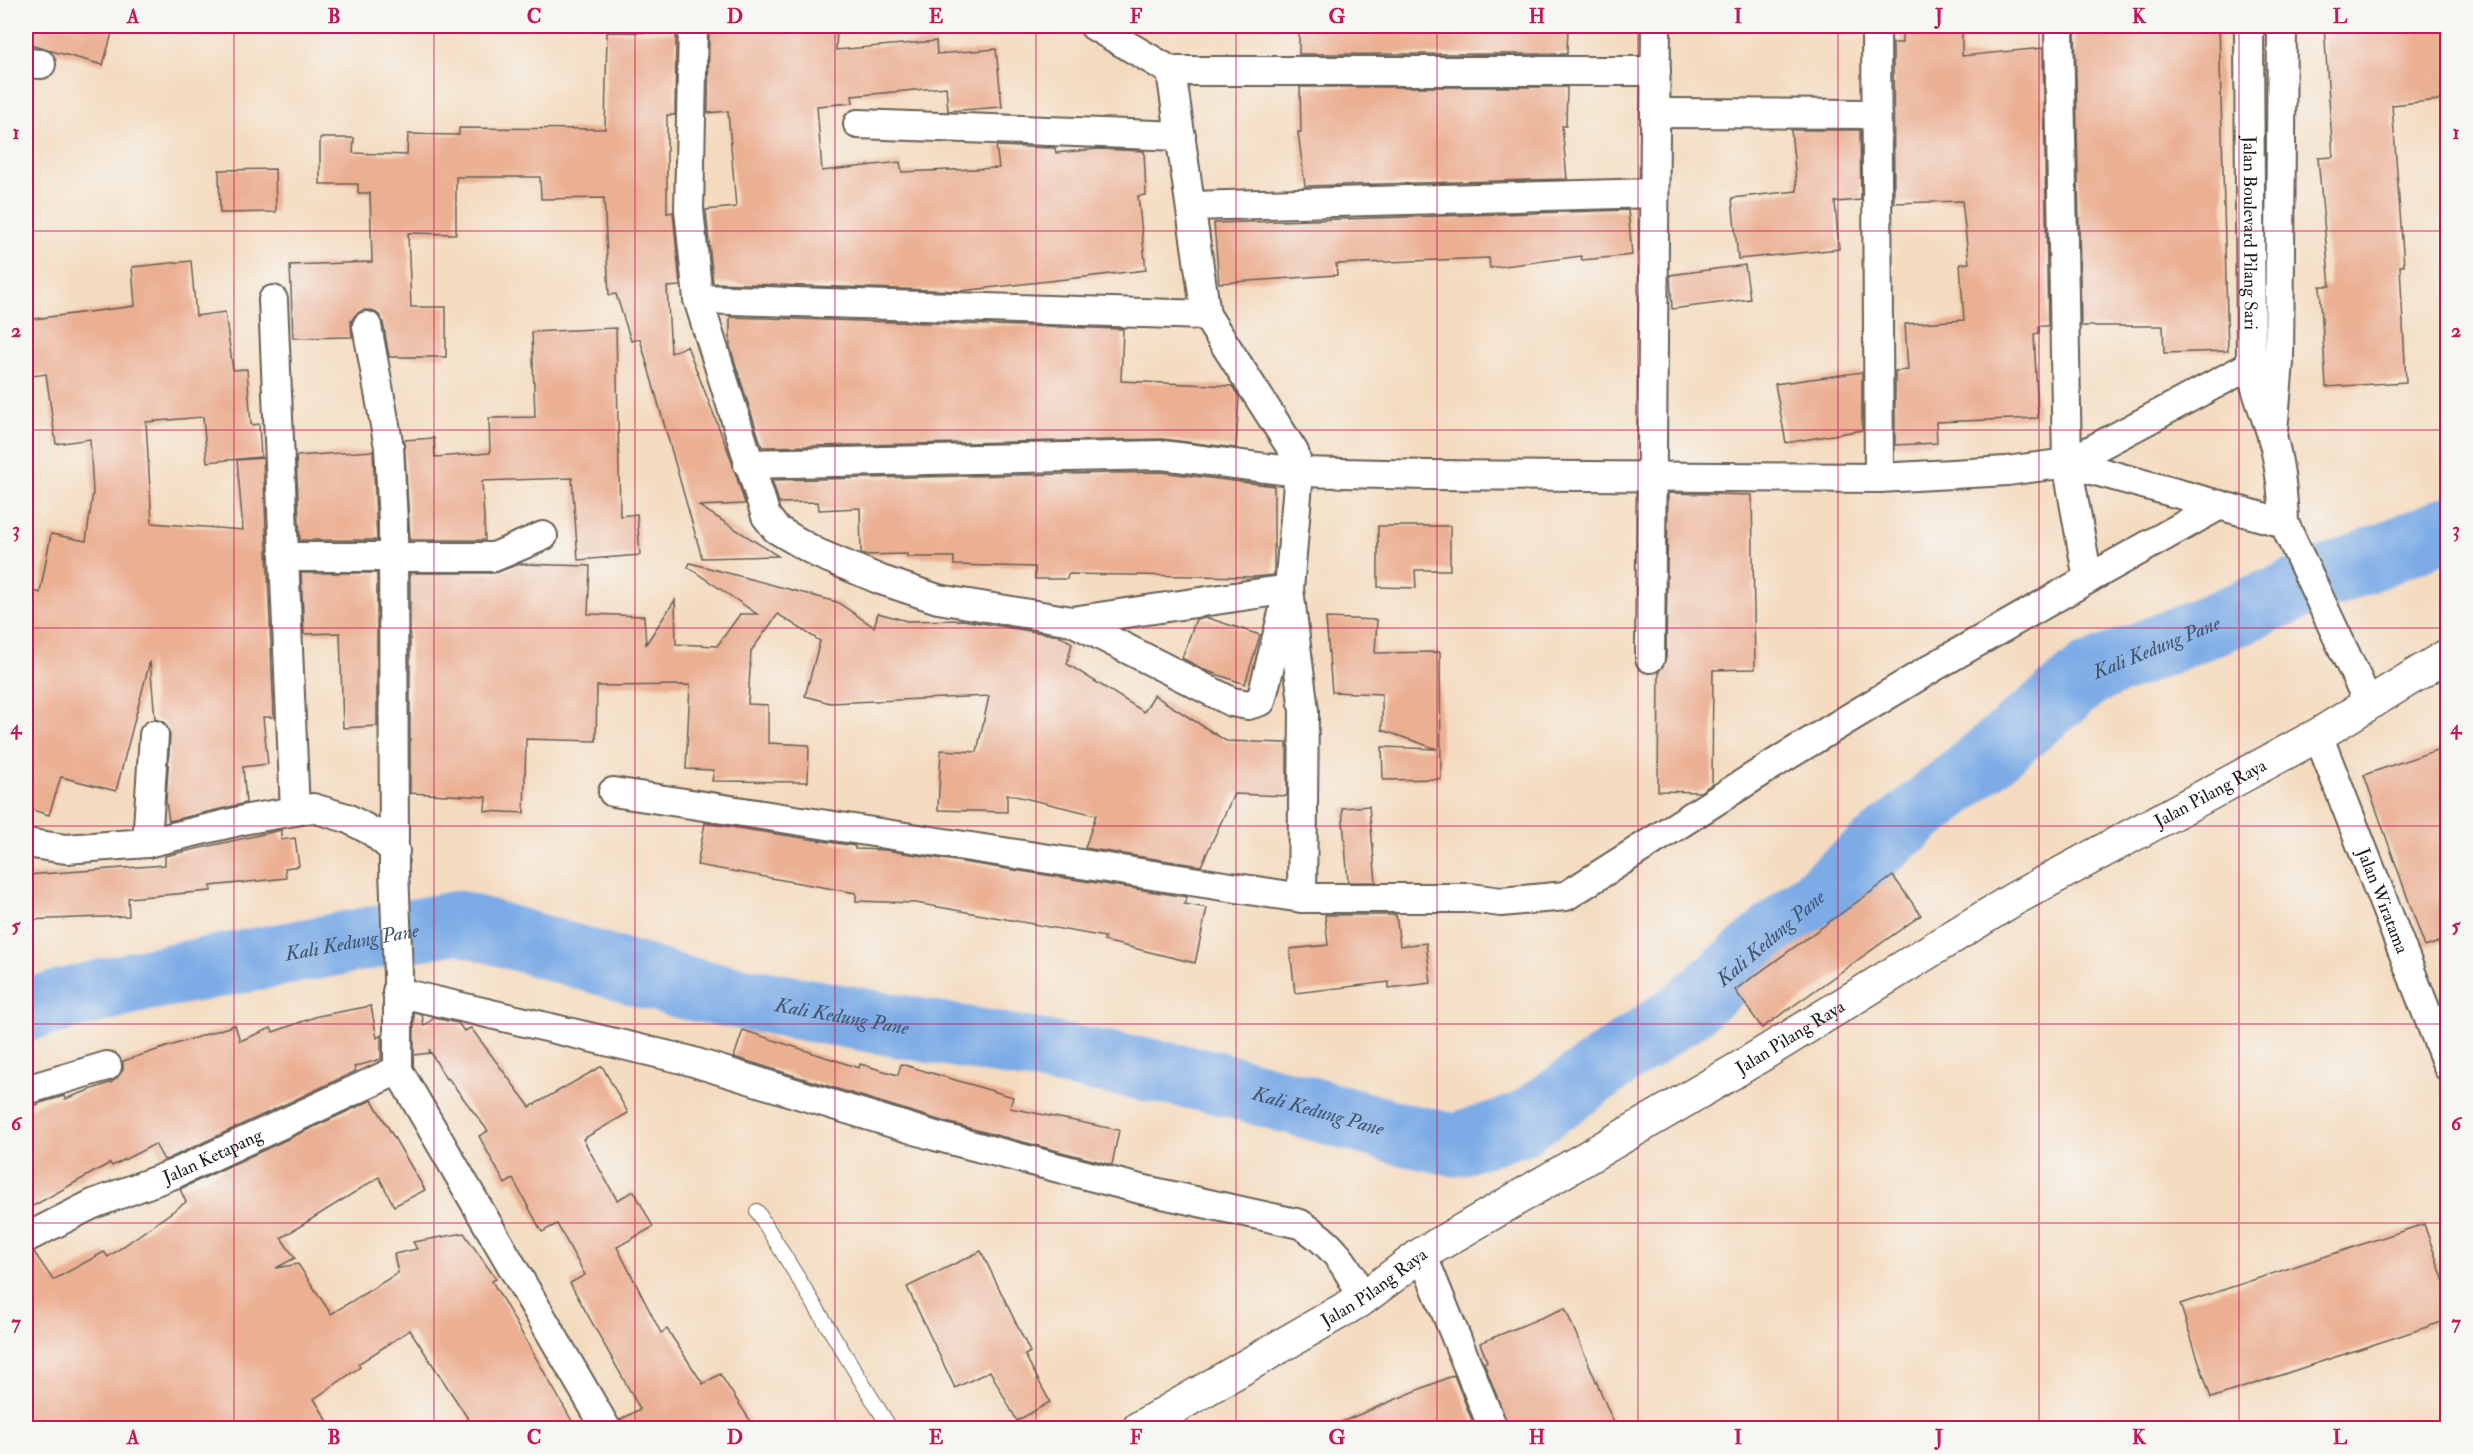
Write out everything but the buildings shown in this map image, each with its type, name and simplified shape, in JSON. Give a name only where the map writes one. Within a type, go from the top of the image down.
[{"type":"highway","name":"Jalan Pilang Raya","points":[[1138,1428],[1362,1299],[1422,1254],[1740,1068],[2014,899],[2318,735],[2368,702],[2448,655]]},
{"type":"street","points":[[693,26],[689,209],[698,299],[748,464],[766,516],[776,529],[817,553],[881,580],[938,599],[1072,621],[1232,702],[1248,705],[1261,701],[1290,589],[1299,472],[1294,452],[1284,434],[1206,315],[1171,71]]},
{"type":"street","points":[[1094,26],[1171,71],[1656,71]]},
{"type":"street","points":[[1650,658],[1656,26]]},
{"type":"street","points":[[1876,26],[1880,478]]},
{"type":"street","points":[[2059,26],[2067,463],[2088,579]]},
{"type":"street","name":"Jalan Boulevard Pilang Sari","points":[[2249,26],[2251,365],[2254,390],[2272,436],[2288,533],[2368,702]]},
{"type":"street","name":"Jalan Boulevard Pilang Sari","points":[[2272,436],[2279,362],[2282,26]]},
{"type":"street","points":[[1655,113],[1876,114]]},
{"type":"street","points":[[858,124],[1181,136]]},
{"type":"street","points":[[1191,206],[1654,193]]},
{"type":"street","points":[[698,299],[1206,315]]},
{"type":"street","points":[[273,300],[295,812]]},
{"type":"street","points":[[367,326],[389,447],[395,558],[398,1070],[606,1428]]},
{"type":"street","points":[[748,464],[1162,455],[1299,472],[1880,478],[2007,471],[2067,463],[2251,365],[2279,362]]},
{"type":"street","points":[[2067,463],[2220,505],[2288,533]]},
{"type":"street","points":[[614,792],[1302,898],[1471,898],[1501,902],[1566,896],[1785,757],[1937,665],[2220,505]]},
{"type":"street","points":[[284,557],[494,557],[543,536]]},
{"type":"street","points":[[1072,621],[1290,589]]},
{"type":"street","points":[[1290,589],[1304,711],[1302,898]]},
{"type":"street","points":[[147,843],[154,735]]},
{"type":"street","name":"Jalan Wiratama","points":[[2318,735],[2448,1067]]},
{"type":"street","points":[[26,843],[66,849],[147,843],[248,819],[313,808],[347,818],[373,832],[395,860]]},
{"type":"street","points":[[397,983],[687,1060],[935,1136],[1140,1189],[1300,1224],[1319,1235],[1336,1250],[1350,1271],[1362,1299]]},
{"type":"street","points":[[26,1090],[107,1066]]},
{"type":"street","name":"Jalan Ketapang","points":[[26,1238],[93,1204],[174,1174],[398,1070]]},
{"type":"street","points":[[1422,1254],[1493,1428]]},
{"type":"lane","points":[[757,1211],[890,1428]]},
{"type":"waterway","name":"Kali Kedung Pane","points":[[26,1010],[144,980],[458,922],[684,988],[1216,1082],[1402,1134],[1455,1145],[1522,1124],[1686,1010],[1852,868],[2088,675],[2448,528]]}]
